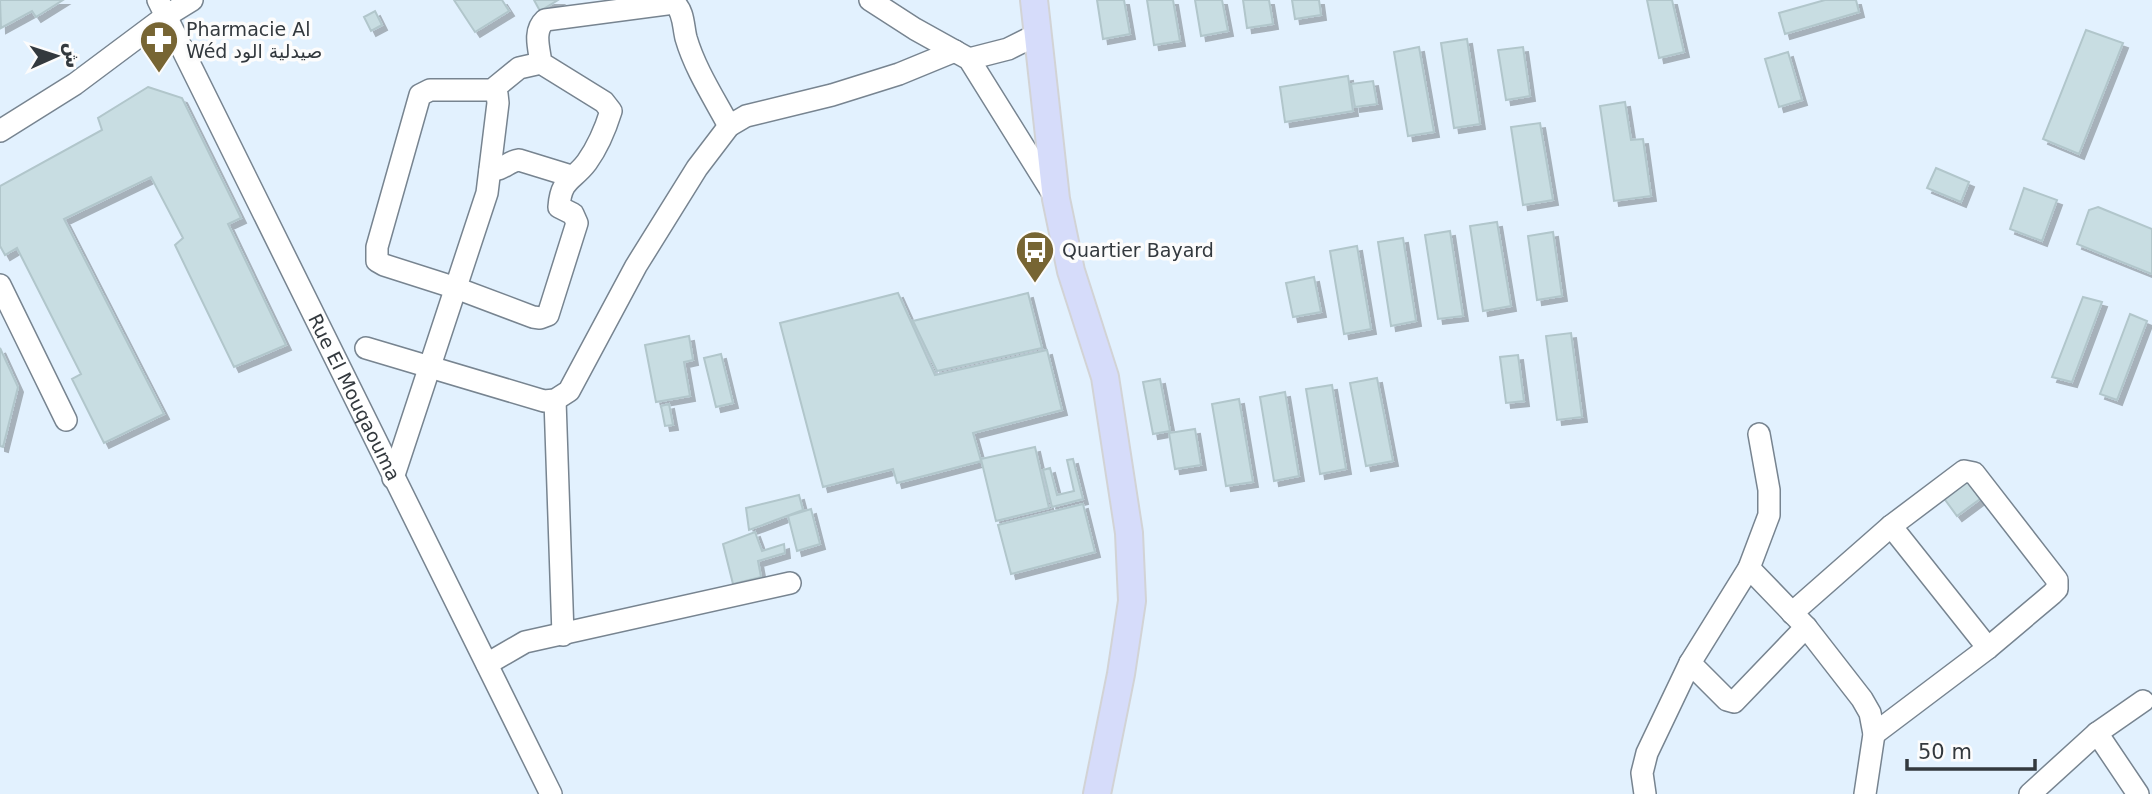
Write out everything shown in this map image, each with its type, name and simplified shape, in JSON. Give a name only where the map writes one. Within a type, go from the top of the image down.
[{"type":"main road","points":[[1034,0],[1056,200],[1072,271],[1105,377],[1129,533],[1132,601],[1121,674],[1097,794]]},
{"type":"street","points":[[0,131],[75,84],[162,8],[192,0]]},
{"type":"street","points":[[870,0],[962,55],[1056,200]]},
{"type":"street","points":[[541,63],[537,36],[539,27],[545,20],[674,3],[680,8],[696,64],[729,127]]},
{"type":"street","name":"Rue El Mouqaouma","points":[[162,8],[551,794]]},
{"type":"street","points":[[366,348],[544,401],[555,400],[569,391],[636,266],[697,168],[729,127],[746,116],[832,95],[962,55],[1008,49],[1038,34]]},
{"type":"street","points":[[393,478],[430,367],[456,288],[487,193],[498,103],[497,94],[492,90],[430,90],[420,95],[376,254],[377,261],[384,265],[456,288],[540,318],[548,314],[577,223],[573,214],[559,207],[566,181],[589,159],[611,111],[604,102],[541,63],[519,68],[492,90]]},
{"type":"street","points":[[490,170],[504,169],[513,161],[519,160],[571,176]]},
{"type":"street","points":[[0,285],[66,419]]},
{"type":"street","points":[[555,400],[564,635]]},
{"type":"street","points":[[1644,794],[1642,773],[1647,753],[1690,663],[1749,568],[1769,515],[1770,502],[1759,433]]},
{"type":"street","points":[[1690,663],[1727,700],[1734,702],[1799,620],[1891,526],[1958,474],[1964,471],[1974,473],[2058,584],[2052,594],[1988,648],[1874,734]]},
{"type":"street","points":[[1891,526],[1988,648]]},
{"type":"street","points":[[1749,568],[1799,620],[1862,699],[1870,713],[1874,734],[1865,794]]},
{"type":"street","points":[[486,664],[525,642],[790,583]]},
{"type":"street","points":[[2030,794],[2097,733],[2143,701]]},
{"type":"street","points":[[2097,733],[2138,794]]},
{"type":"building","points":[[0,0],[63,0],[36,17],[32,11],[1,28]]},
{"type":"building","points":[[454,0],[502,0],[509,11],[475,32]]},
{"type":"building","points":[[534,0],[558,0],[540,11]]},
{"type":"building","points":[[1097,0],[1124,0],[1130,34],[1103,39]]},
{"type":"building","points":[[1147,0],[1173,0],[1180,41],[1154,45]]},
{"type":"building","points":[[1195,0],[1222,0],[1228,31],[1201,36]]},
{"type":"building","points":[[1243,0],[1269,0],[1273,24],[1247,28]]},
{"type":"building","points":[[1292,0],[1319,0],[1321,15],[1295,19]]},
{"type":"building","points":[[1647,0],[1672,0],[1684,52],[1659,58]]},
{"type":"building","points":[[1825,0],[1856,0],[1859,12],[1785,34],[1779,13]]},
{"type":"building","points":[[375,11],[382,25],[371,31],[364,17]]},
{"type":"building","points":[[2086,30],[2123,43],[2079,154],[2043,139]]},
{"type":"building","points":[[1467,39],[1480,124],[1454,128],[1441,43]]},
{"type":"building","points":[[1419,47],[1434,132],[1408,136],[1394,52]]},
{"type":"building","points":[[1523,47],[1530,96],[1506,100],[1498,50]]},
{"type":"building","points":[[1788,52],[1802,100],[1779,107],[1765,59]]},
{"type":"building","points":[[1348,76],[1353,111],[1285,122],[1280,87]]},
{"type":"building","points":[[1373,81],[1377,104],[1355,107],[1351,84]]},
{"type":"building","points":[[148,87],[182,98],[241,218],[228,224],[286,345],[234,367],[175,245],[183,238],[151,177],[64,219],[164,414],[104,443],[72,379],[81,374],[17,248],[5,255],[0,246],[0,186],[102,130],[98,118]]},
{"type":"building","points":[[1625,102],[1631,140],[1643,139],[1651,196],[1614,201],[1600,106]]},
{"type":"building","points":[[1540,123],[1553,200],[1523,205],[1511,127]]},
{"type":"building","points":[[1936,168],[1969,182],[1961,202],[1927,188]]},
{"type":"building","points":[[2024,188],[2057,200],[2042,241],[2010,229]]},
{"type":"building","points":[[2098,207],[2152,229],[2152,274],[2077,244],[2089,210]]},
{"type":"building","points":[[1497,222],[1511,306],[1483,311],[1470,226]]},
{"type":"building","points":[[1450,231],[1463,316],[1438,319],[1425,235]]},
{"type":"building","points":[[1553,232],[1562,296],[1537,300],[1528,236]]},
{"type":"building","points":[[1403,238],[1416,321],[1391,326],[1378,242]]},
{"type":"building","points":[[1357,246],[1371,329],[1344,334],[1330,251]]},
{"type":"building","points":[[1314,277],[1321,312],[1293,317],[1286,283]]},
{"type":"building","points":[[898,293],[935,375],[1047,350],[1062,410],[973,433],[981,461],[897,483],[893,469],[823,487],[780,323]]},
{"type":"building","points":[[1028,293],[1042,348],[937,371],[913,321]]},
{"type":"building","points":[[2083,297],[2102,302],[2072,382],[2052,377]]},
{"type":"building","points":[[2130,314],[2147,321],[2117,400],[2100,394]]},
{"type":"building","points":[[1571,333],[1582,417],[1557,420],[1546,336]]},
{"type":"building","points":[[689,336],[693,360],[684,362],[690,396],[656,402],[645,345]]},
{"type":"building","points":[[0,348],[18,387],[3,447],[0,446]]},
{"type":"building","points":[[721,354],[733,403],[716,407],[704,358]]},
{"type":"building","points":[[1518,355],[1524,401],[1506,403],[1500,357]]},
{"type":"building","points":[[1377,378],[1393,461],[1366,466],[1350,383]]},
{"type":"building","points":[[1160,379],[1170,431],[1153,434],[1143,382]]},
{"type":"building","points":[[1332,385],[1346,469],[1320,474],[1306,389]]},
{"type":"building","points":[[1285,392],[1299,476],[1274,481],[1260,397]]},
{"type":"building","points":[[1239,399],[1253,482],[1226,486],[1212,404]]},
{"type":"building","points":[[669,404],[673,425],[665,426],[661,406]]},
{"type":"building","points":[[1195,429],[1201,465],[1175,469],[1169,433]]},
{"type":"building","points":[[1035,447],[1049,508],[996,521],[981,459]]},
{"type":"building","points":[[1073,459],[1083,499],[1052,507],[1043,470],[1050,468],[1057,495],[1074,491],[1067,460]]},
{"type":"building","points":[[1967,480],[1980,499],[1957,516],[1943,497]]},
{"type":"building","points":[[799,495],[803,510],[749,530],[746,508]]},
{"type":"building","points":[[1083,504],[1095,552],[1011,574],[998,525]]},
{"type":"building","points":[[811,509],[820,544],[797,551],[788,516]]},
{"type":"building","points":[[755,532],[762,551],[784,544],[785,553],[758,561],[761,577],[733,584],[723,544]]},
{"type":"place","name":"Pharmacie Al Wéd صيدلية الود","points":[[159,74]]},
{"type":"place","name":"Quartier Bayard","points":[[1035,284]]}]
